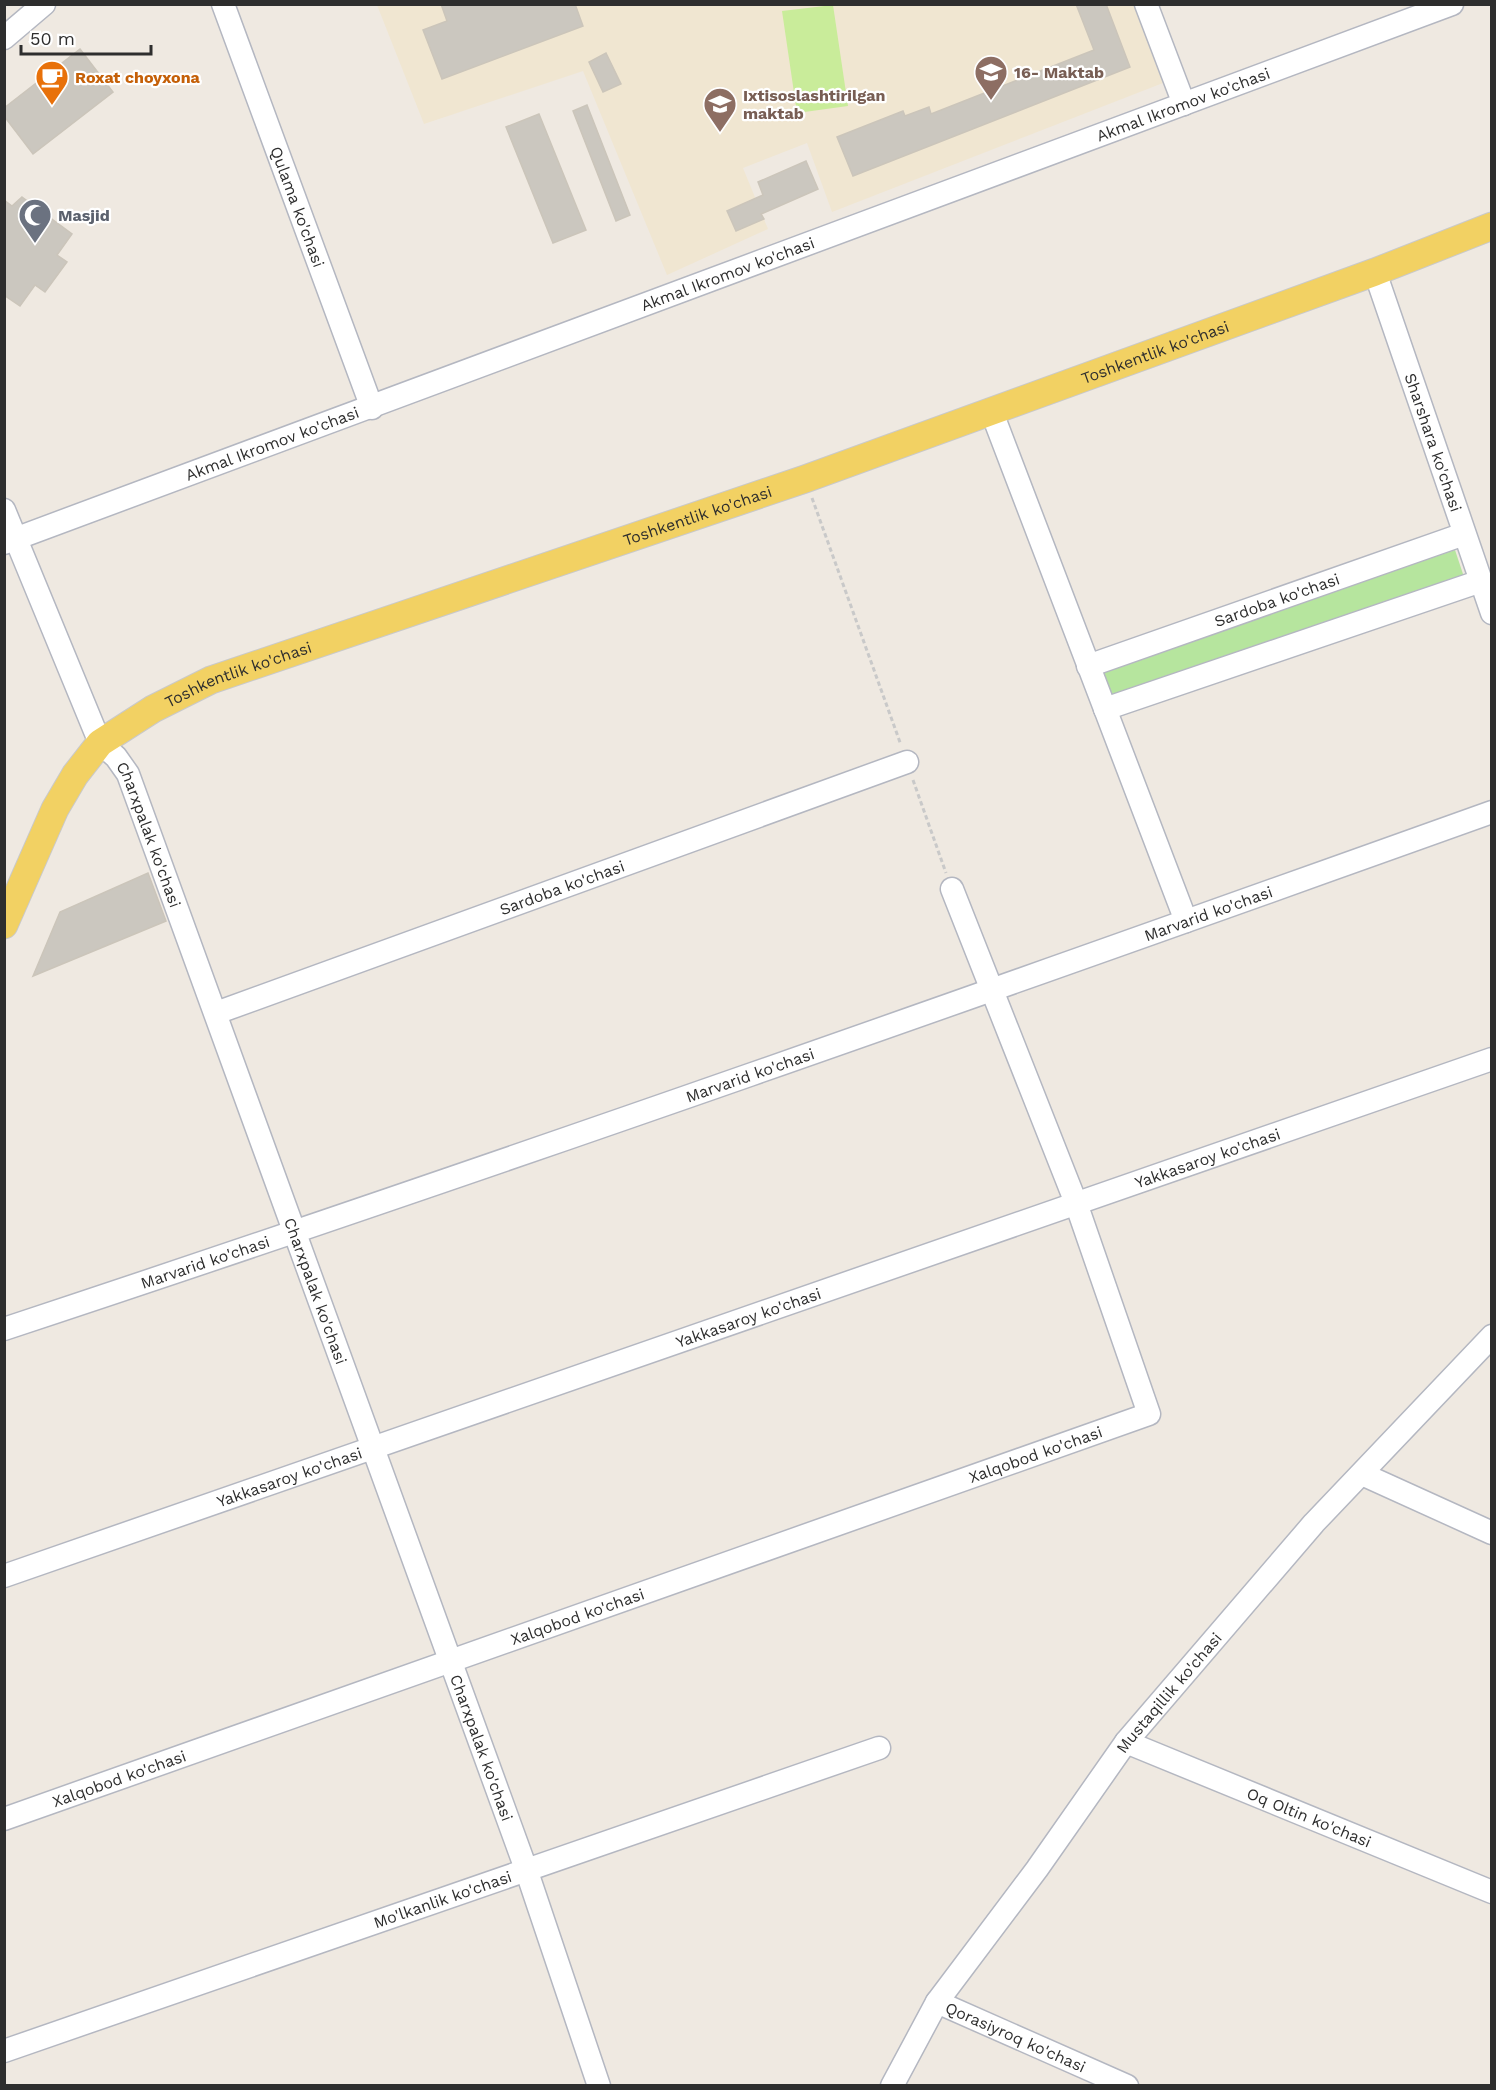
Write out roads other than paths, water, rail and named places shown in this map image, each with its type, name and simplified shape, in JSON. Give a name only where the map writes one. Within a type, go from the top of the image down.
[{"type":"main road","name":"Toshkentlik ko'chasi","points":[[4,925],[14,881],[75,775],[100,742],[153,709],[211,680],[805,479],[1375,272],[1491,226]]},
{"type":"street","points":[[4,38],[44,4]]},
{"type":"street","name":"Qulama ko'chasi","points":[[223,4],[372,408]]},
{"type":"street","points":[[1146,4],[1184,104]]},
{"type":"street","name":"Akmal Ikromov ko'chasi","points":[[10,540],[372,408],[1452,4]]},
{"type":"street","name":"Sharshara ko'chasi","points":[[1375,272],[1491,613]]},
{"type":"street","points":[[991,410],[1186,921]]},
{"type":"street","name":"Charxpalak ko'chasi","points":[[4,510],[10,540],[100,742],[116,757],[128,774],[526,1869],[599,2085]]},
{"type":"street","name":"Sardoba ko'chasi","points":[[1088,666],[1464,534]]},
{"type":"street","points":[[1105,709],[1481,581]]},
{"type":"street","name":"Sardoba ko'chasi","points":[[216,1013],[907,762]]},
{"type":"street","name":"Marvarid ko'chasi","points":[[4,1329],[296,1233],[992,991],[1491,812]]},
{"type":"street","points":[[952,889],[1076,1203]]},
{"type":"street","name":"Yakkasaroy ko'chasi","points":[[4,1576],[1491,1059]]},
{"type":"street","name":"Xalqobod ko'chasi","points":[[4,1819],[1149,1414],[1076,1203]]},
{"type":"street","name":"Mustaqillik ko'chasi","points":[[892,2085],[937,2001],[1037,1869],[1126,1742],[1314,1523],[1491,1336]]},
{"type":"street","points":[[1362,1474],[1491,1533]]},
{"type":"street","name":"Oq Oltin ko'chasi","points":[[1126,1742],[1491,1892]]},
{"type":"street","name":"Mo'lkanlik ko'chasi","points":[[4,2051],[879,1748]]},
{"type":"street","name":"Qorasiyroq ko'chasi","points":[[937,2001],[1127,2085]]},
{"type":"place","name":"16- Maktab","points":[[991,101]]},
{"type":"place","name":"Roxat choyxona","points":[[52,106]]},
{"type":"place","name":"Ixtisoslashtirilgan maktab","points":[[720,133]]},
{"type":"place","name":"Masjid","points":[[35,244]]}]
